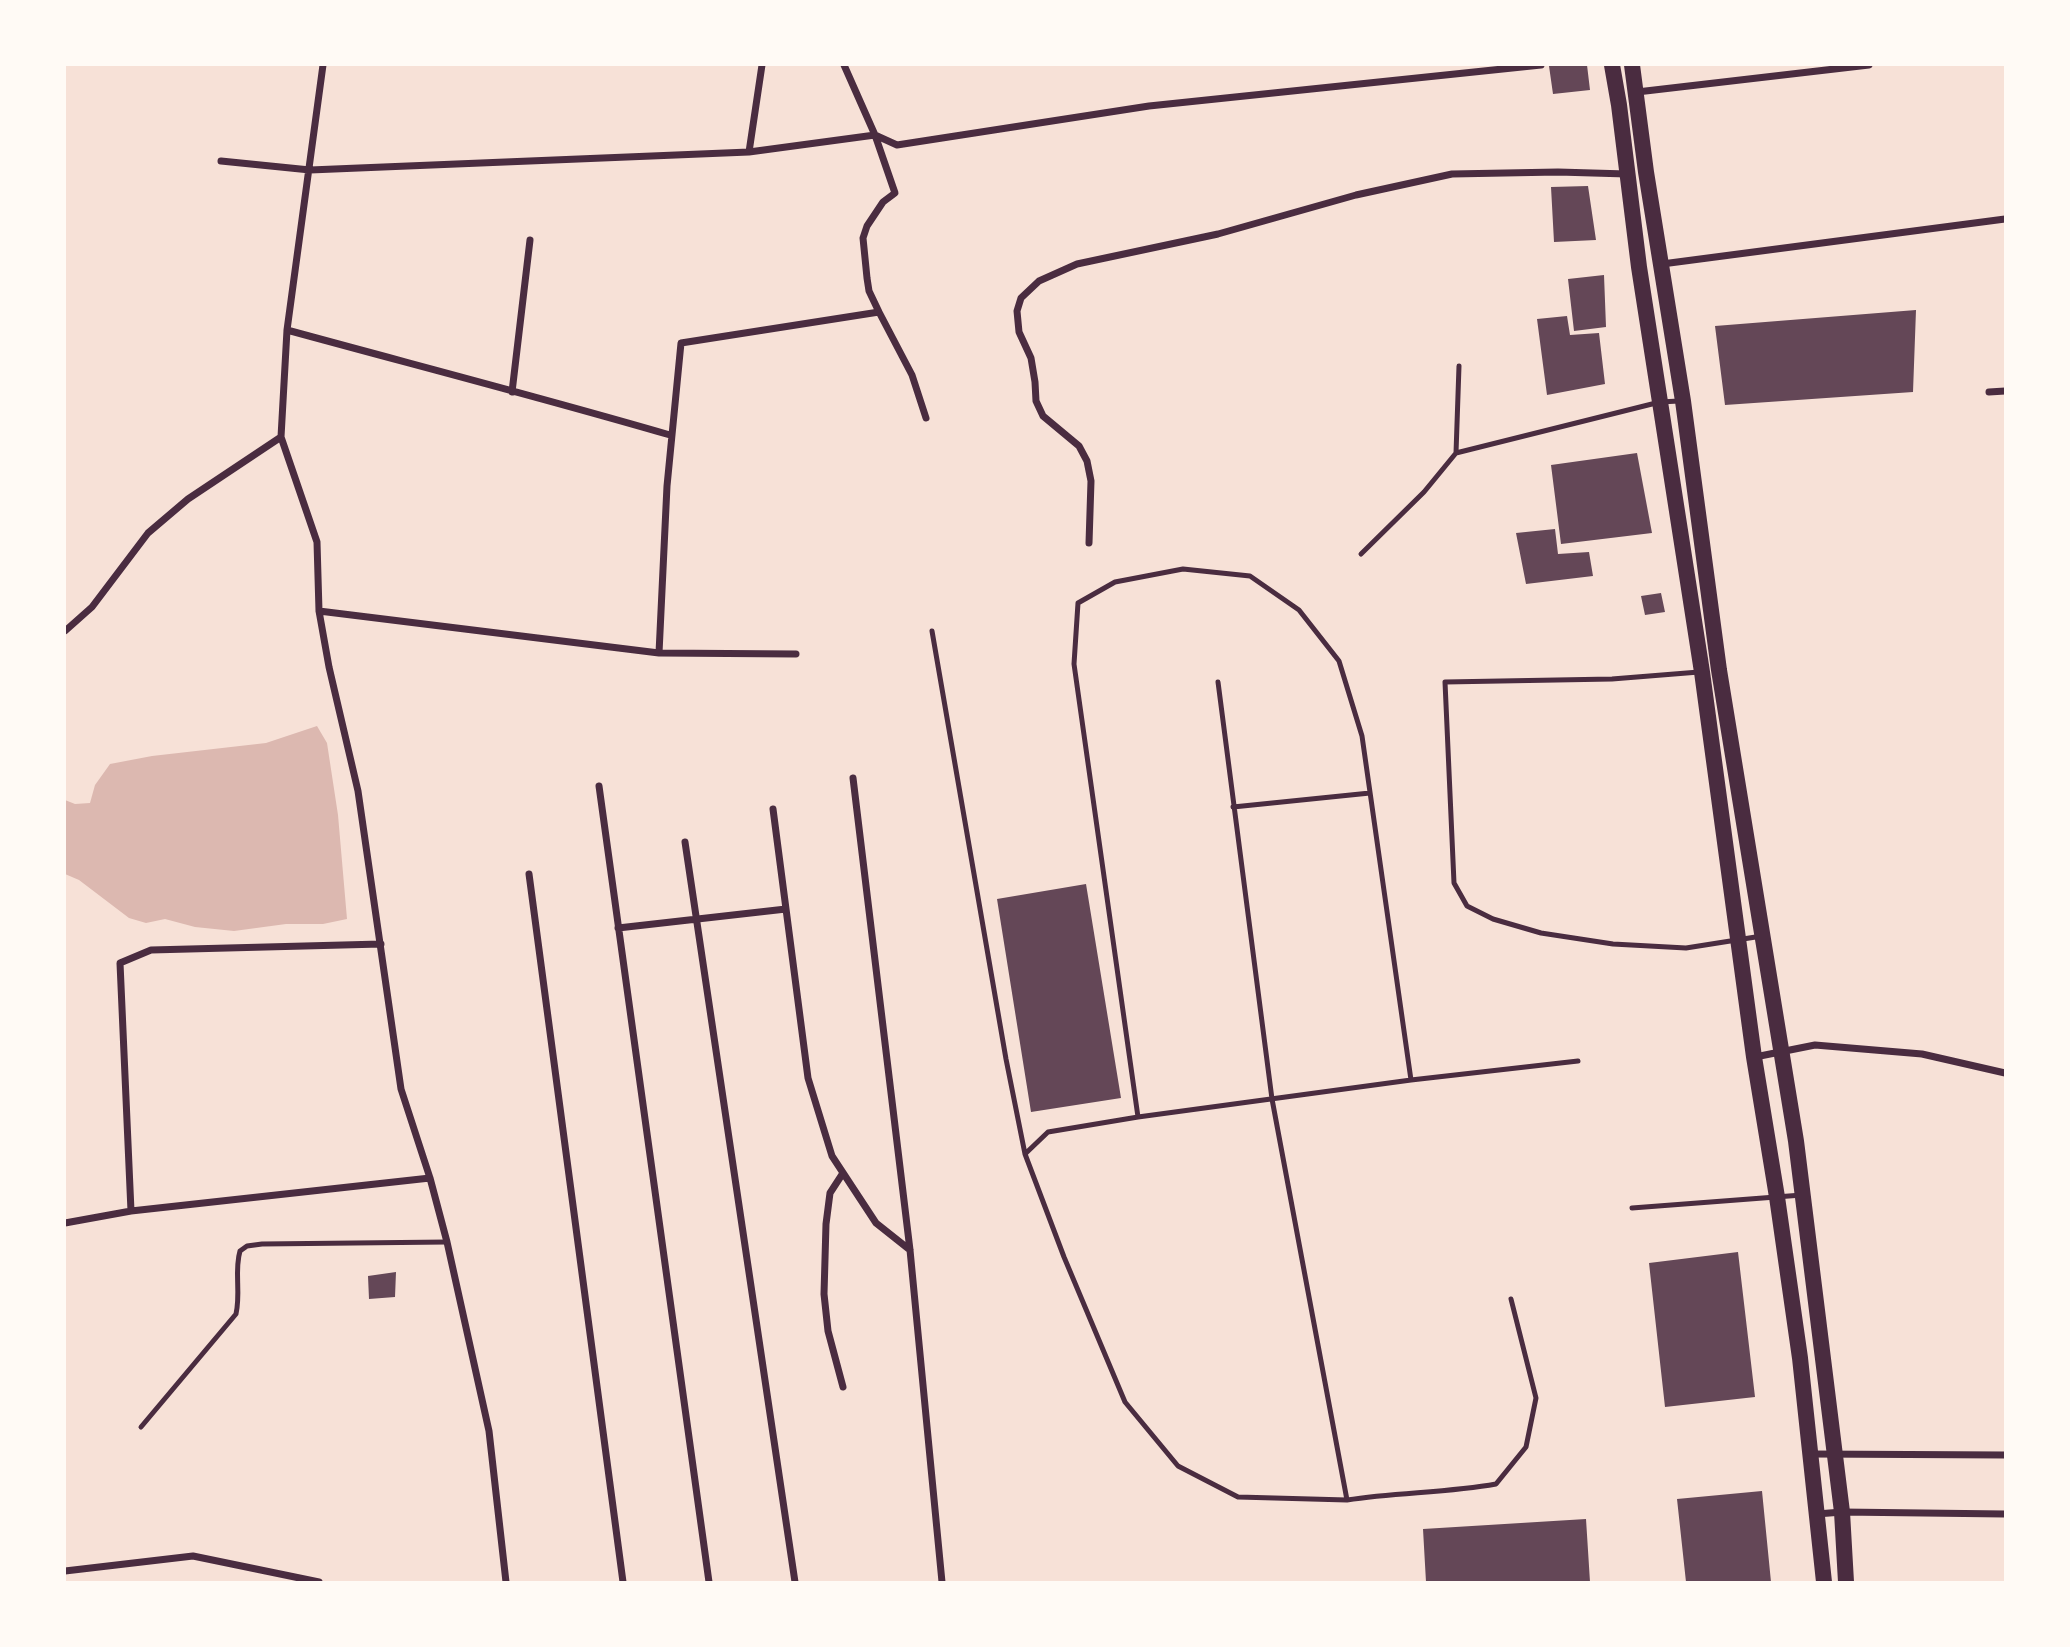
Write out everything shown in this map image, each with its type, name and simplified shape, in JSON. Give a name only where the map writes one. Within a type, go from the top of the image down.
[{"type":"main road","points":[[1612,65],[1702,672],[1754,1057],[1800,1358],[1824,1582]]},
{"type":"main road","points":[[1633,65],[1646,172],[1683,401],[1719,670],[1796,1141],[1842,1512],[1846,1582]]},
{"type":"street","points":[[323,65],[287,330],[281,437],[317,542],[318,611],[358,791],[401,1089],[430,1178],[447,1242],[489,1431],[506,1582]]},
{"type":"street","points":[[749,152],[762,65]]},
{"type":"street","points":[[844,65],[875,135],[895,193],[883,202],[863,237],[869,291],[912,374],[926,418]]},
{"type":"street","points":[[221,161],[310,170],[749,152],[875,135],[897,145],[1149,106],[1541,65]]},
{"type":"street","points":[[1637,92],[1869,65]]},
{"type":"street","points":[[1089,543],[1091,481],[1087,461],[1079,446],[1043,416],[1036,401],[1031,358],[1019,332],[1017,311],[1021,298],[1039,281],[1077,264],[1219,234],[1356,195],[1452,174],[1627,174]]},
{"type":"street","points":[[1661,264],[2005,219]]},
{"type":"street","points":[[512,392],[530,240]]},
{"type":"street","points":[[659,653],[670,435],[681,343],[879,312]]},
{"type":"street","points":[[287,330],[512,392],[559,402],[670,435]]},
{"type":"street","points":[[1989,392],[2005,391]]},
{"type":"street","points":[[65,631],[92,607],[148,533],[188,499],[281,437]]},
{"type":"street","points":[[318,611],[659,653],[796,654]]},
{"type":"street","points":[[853,778],[910,1250],[942,1582]]},
{"type":"street","points":[[599,786],[709,1582]]},
{"type":"street","points":[[772,809],[808,1079],[832,1156],[876,1223],[910,1250]]},
{"type":"street","points":[[685,842],[795,1582]]},
{"type":"street","points":[[529,874],[623,1582]]},
{"type":"street","points":[[618,928],[786,909]]},
{"type":"street","points":[[131,1211],[120,964],[151,950],[381,944]]},
{"type":"street","points":[[1754,1057],[1815,1045],[1922,1054],[2005,1073]]},
{"type":"street","points":[[843,1173],[830,1193],[826,1224],[824,1294],[828,1331],[843,1387]]},
{"type":"street","points":[[65,1223],[131,1211],[430,1178]]},
{"type":"street","points":[[1811,1454],[2005,1455]]},
{"type":"street","points":[[1816,1514],[2005,1514]]},
{"type":"street","points":[[65,1571],[193,1556],[319,1582]]},
{"type":"lane","points":[[1456,453],[1459,366]]},
{"type":"lane","points":[[1361,554],[1424,492],[1456,453],[1660,402],[1683,401]]},
{"type":"lane","points":[[1138,1117],[1074,664],[1079,603],[1115,582],[1183,569],[1250,576],[1299,610],[1339,661],[1362,737],[1411,1080]]},
{"type":"lane","points":[[932,631],[1025,1154],[1064,1257],[1125,1402],[1178,1466],[1238,1497],[1347,1500],[1378,1495],[1473,1489],[1496,1484],[1526,1447],[1536,1398],[1511,1299]]},
{"type":"lane","points":[[1702,672],[1612,679],[1445,682],[1454,883],[1467,906],[1493,919],[1541,933],[1613,944],[1685,948],[1763,935]]},
{"type":"lane","points":[[1218,682],[1272,1099],[1347,1500]]},
{"type":"lane","points":[[1233,807],[1370,793]]},
{"type":"lane","points":[[1025,1154],[1048,1132],[1411,1080],[1578,1061]]},
{"type":"lane","points":[[1632,1208],[1802,1195]]},
{"type":"lane","points":[[141,1427],[236,1314],[240,1299],[237,1261],[240,1251],[247,1246],[447,1242]]},
{"type":"shaded area","points":[[317,726],[327,743],[338,815],[347,919],[323,924],[286,924],[234,931],[195,927],[165,919],[146,923],[129,918],[79,880],[65,874],[65,800],[75,804],[90,803],[95,785],[110,764],[152,756],[266,743]]},
{"type":"building","points":[[1587,65],[1590,90],[1553,94],[1549,66]]},
{"type":"building","points":[[1588,186],[1596,240],[1554,242],[1551,187]]},
{"type":"building","points":[[1604,275],[1606,327],[1574,331],[1568,279]]},
{"type":"building","points":[[1916,310],[1913,392],[1725,405],[1715,326]]},
{"type":"building","points":[[1567,316],[1570,335],[1599,333],[1605,384],[1547,395],[1537,319]]},
{"type":"building","points":[[1637,453],[1652,533],[1561,544],[1551,465]]},
{"type":"building","points":[[1555,529],[1558,554],[1589,552],[1593,576],[1526,584],[1516,533]]},
{"type":"building","points":[[1661,593],[1665,612],[1645,615],[1641,596]]},
{"type":"building","points":[[1086,884],[1121,1098],[1031,1112],[997,899]]},
{"type":"building","points":[[1738,1252],[1755,1397],[1665,1407],[1649,1263]]},
{"type":"building","points":[[396,1272],[395,1297],[369,1299],[368,1276]]},
{"type":"building","points":[[1762,1491],[1771,1582],[1686,1582],[1677,1499]]},
{"type":"building","points":[[1586,1519],[1590,1582],[1426,1582],[1423,1529]]}]
